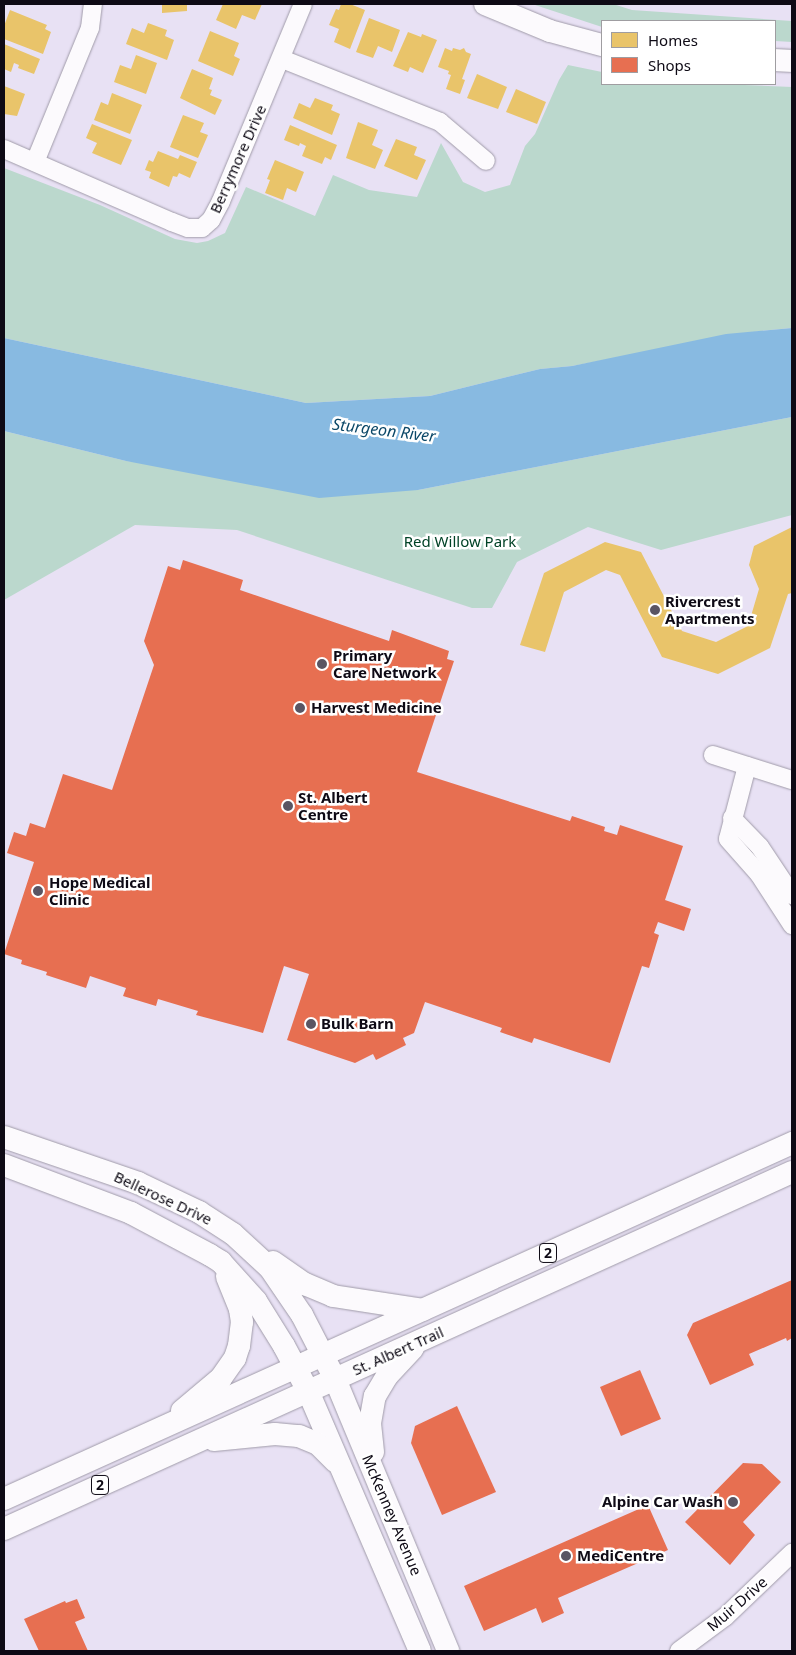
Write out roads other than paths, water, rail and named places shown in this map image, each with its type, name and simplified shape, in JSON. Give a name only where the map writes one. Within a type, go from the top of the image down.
[{"type":"main road","points":[[485,4],[550,31],[601,45]]},
{"type":"main road","points":[[776,60],[792,61]]},
{"type":"main road","name":"Bellerose Drive","points":[[4,1137],[138,1183],[199,1212],[233,1234],[270,1268],[302,1315],[322,1356]]},
{"type":"main road","name":"St. Albert Trail","points":[[4,1499],[792,1143]]},
{"type":"main road","name":"Bellerose Drive","points":[[4,1165],[132,1213],[221,1262],[256,1301],[284,1346],[295,1368]]},
{"type":"main road","name":"St. Albert Trail","points":[[4,1529],[792,1172]]},
{"type":"main road","points":[[233,1234],[292,1276],[318,1291],[344,1299],[423,1310]]},
{"type":"main road","points":[[163,1427],[221,1378],[235,1358],[239,1346],[242,1322],[240,1310],[221,1262]]},
{"type":"main road","points":[[379,1484],[370,1424],[375,1396],[387,1376],[418,1341]]},
{"type":"main road","name":"McKenney Avenue","points":[[322,1356],[335,1379],[448,1651]]},
{"type":"main road","name":"McKenney Avenue","points":[[295,1368],[308,1391],[420,1651]]},
{"type":"main road","points":[[197,1442],[274,1434],[299,1436],[318,1444],[326,1450],[342,1470]]},
{"type":"street","points":[[35,162],[90,28],[93,4]]},
{"type":"street","name":"Berrymore Drive","points":[[4,150],[172,222],[188,228],[202,228],[211,220],[221,201],[303,4]]},
{"type":"street","points":[[282,58],[440,122],[486,160]]},
{"type":"street","points":[[712,754],[792,780]]},
{"type":"street","points":[[747,766],[728,839],[759,874],[792,926]]},
{"type":"street","points":[[732,818],[760,847],[792,895]]},
{"type":"street","name":"Muir Drive","points":[[679,1651],[725,1617],[792,1554]]},
{"type":"water","name":"Sturgeon River","points":[[792,328],[792,417],[418,490],[319,498],[126,461],[4,431],[4,338],[306,403],[430,396],[540,369],[572,366],[726,334]]},
{"type":"place","name":"Rivercrest Apartments","points":[[655,610]]},
{"type":"place","name":"Primary Care Network","points":[[322,664]]},
{"type":"place","name":"Harvest Medicine","points":[[300,708]]},
{"type":"place","name":"St. Albert Centre","points":[[288,806]]},
{"type":"place","name":"Hope Medical Clinic","points":[[38,891]]},
{"type":"place","name":"Bulk Barn","points":[[311,1024]]},
{"type":"place","name":"Alpine Car Wash","points":[[733,1502]]},
{"type":"place","name":"MediCentre","points":[[566,1556]]},
{"type":"park label","name":"Red Willow Park","points":[[460,542]]}]
